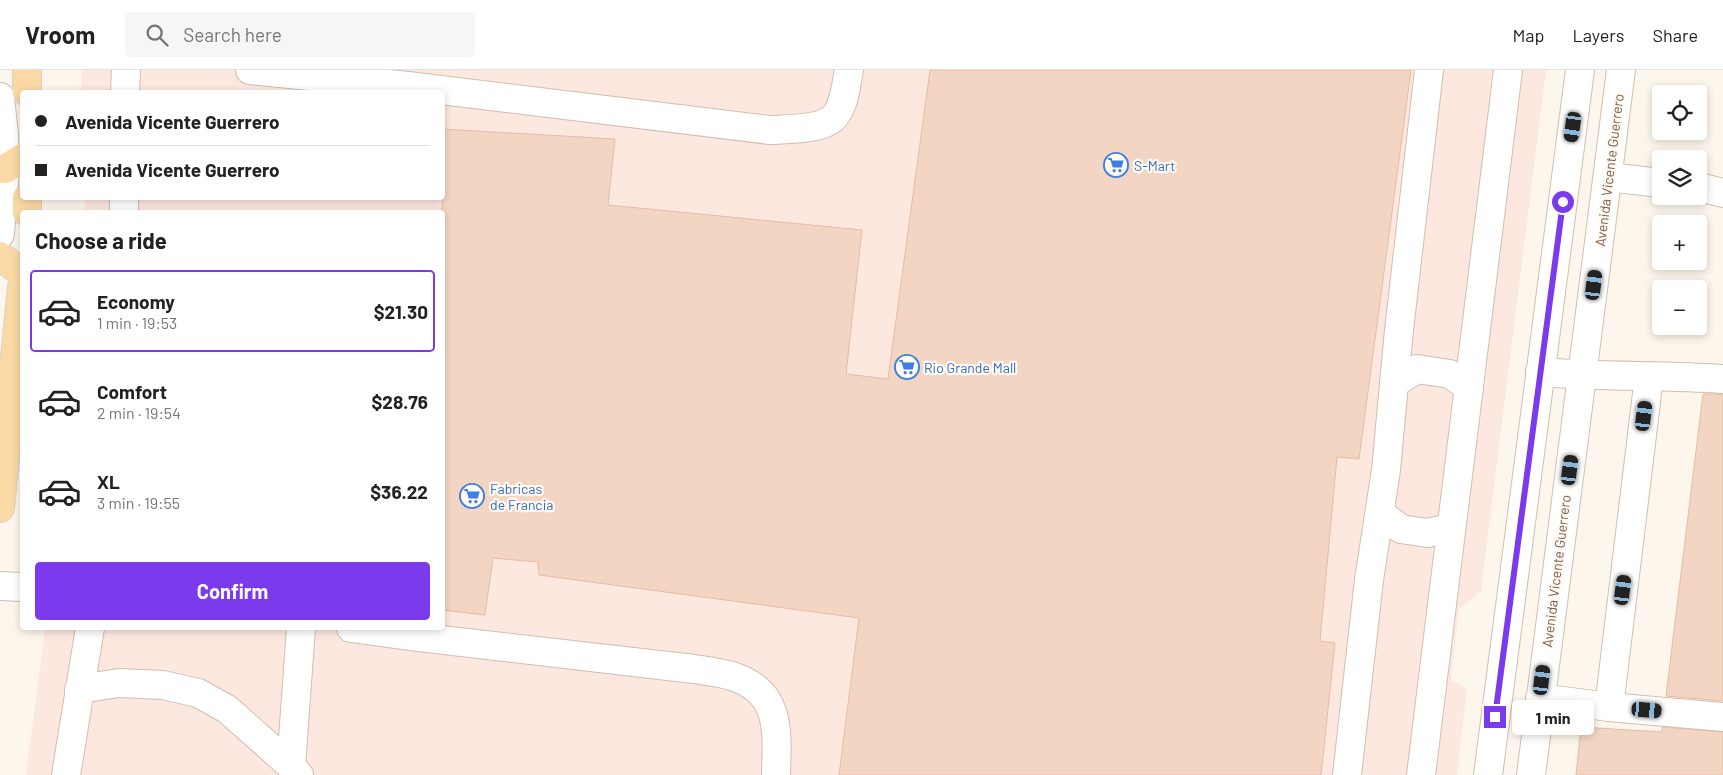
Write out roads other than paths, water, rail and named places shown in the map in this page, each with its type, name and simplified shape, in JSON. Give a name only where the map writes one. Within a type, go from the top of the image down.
[{"type":"main road","points":[[27,70],[27,90]]},
{"type":"main road","points":[[0,256],[20,271]]},
{"type":"main road","points":[[0,508],[20,307]]},
{"type":"street","points":[[125,90],[126,70]]},
{"type":"street","points":[[250,70],[409,78],[688,121],[770,130],[799,129],[820,124],[835,116],[844,97],[849,70]]},
{"type":"street","points":[[1347,775],[1369,580],[1386,470],[1429,70]]},
{"type":"street","points":[[1421,775],[1508,70]]},
{"type":"street","points":[[1488,775],[1580,70]]},
{"type":"street","name":"Avenida Vicente Guerrero","points":[[1531,775],[1621,70]]},
{"type":"street","points":[[0,96],[9,166],[0,234]]},
{"type":"street","points":[[1608,177],[1652,182]]},
{"type":"street","points":[[1707,189],[1723,193]]},
{"type":"street","points":[[1394,383],[1416,369],[1450,374],[1469,388]]},
{"type":"street","points":[[1540,372],[1723,379]]},
{"type":"street","points":[[1610,707],[1649,377]]},
{"type":"street","points":[[1380,513],[1401,529],[1427,533],[1451,528]]},
{"type":"street","points":[[0,586],[20,587]]},
{"type":"street","points":[[66,775],[90,630]]},
{"type":"street","points":[[295,771],[301,630]]},
{"type":"street","points":[[366,630],[685,668],[732,676],[755,686],[771,707],[778,731],[776,775]]},
{"type":"street","points":[[79,689],[119,682],[163,685],[198,693],[227,709],[295,771]]},
{"type":"street","points":[[1540,698],[1610,707],[1723,717]]},
{"type":"place","name":"S-Mart","points":[[1116,165]]},
{"type":"place","name":"Rio Grande Mall","points":[[907,367]]},
{"type":"place","name":"Fabricas de Francia","points":[[472,496]]}]
